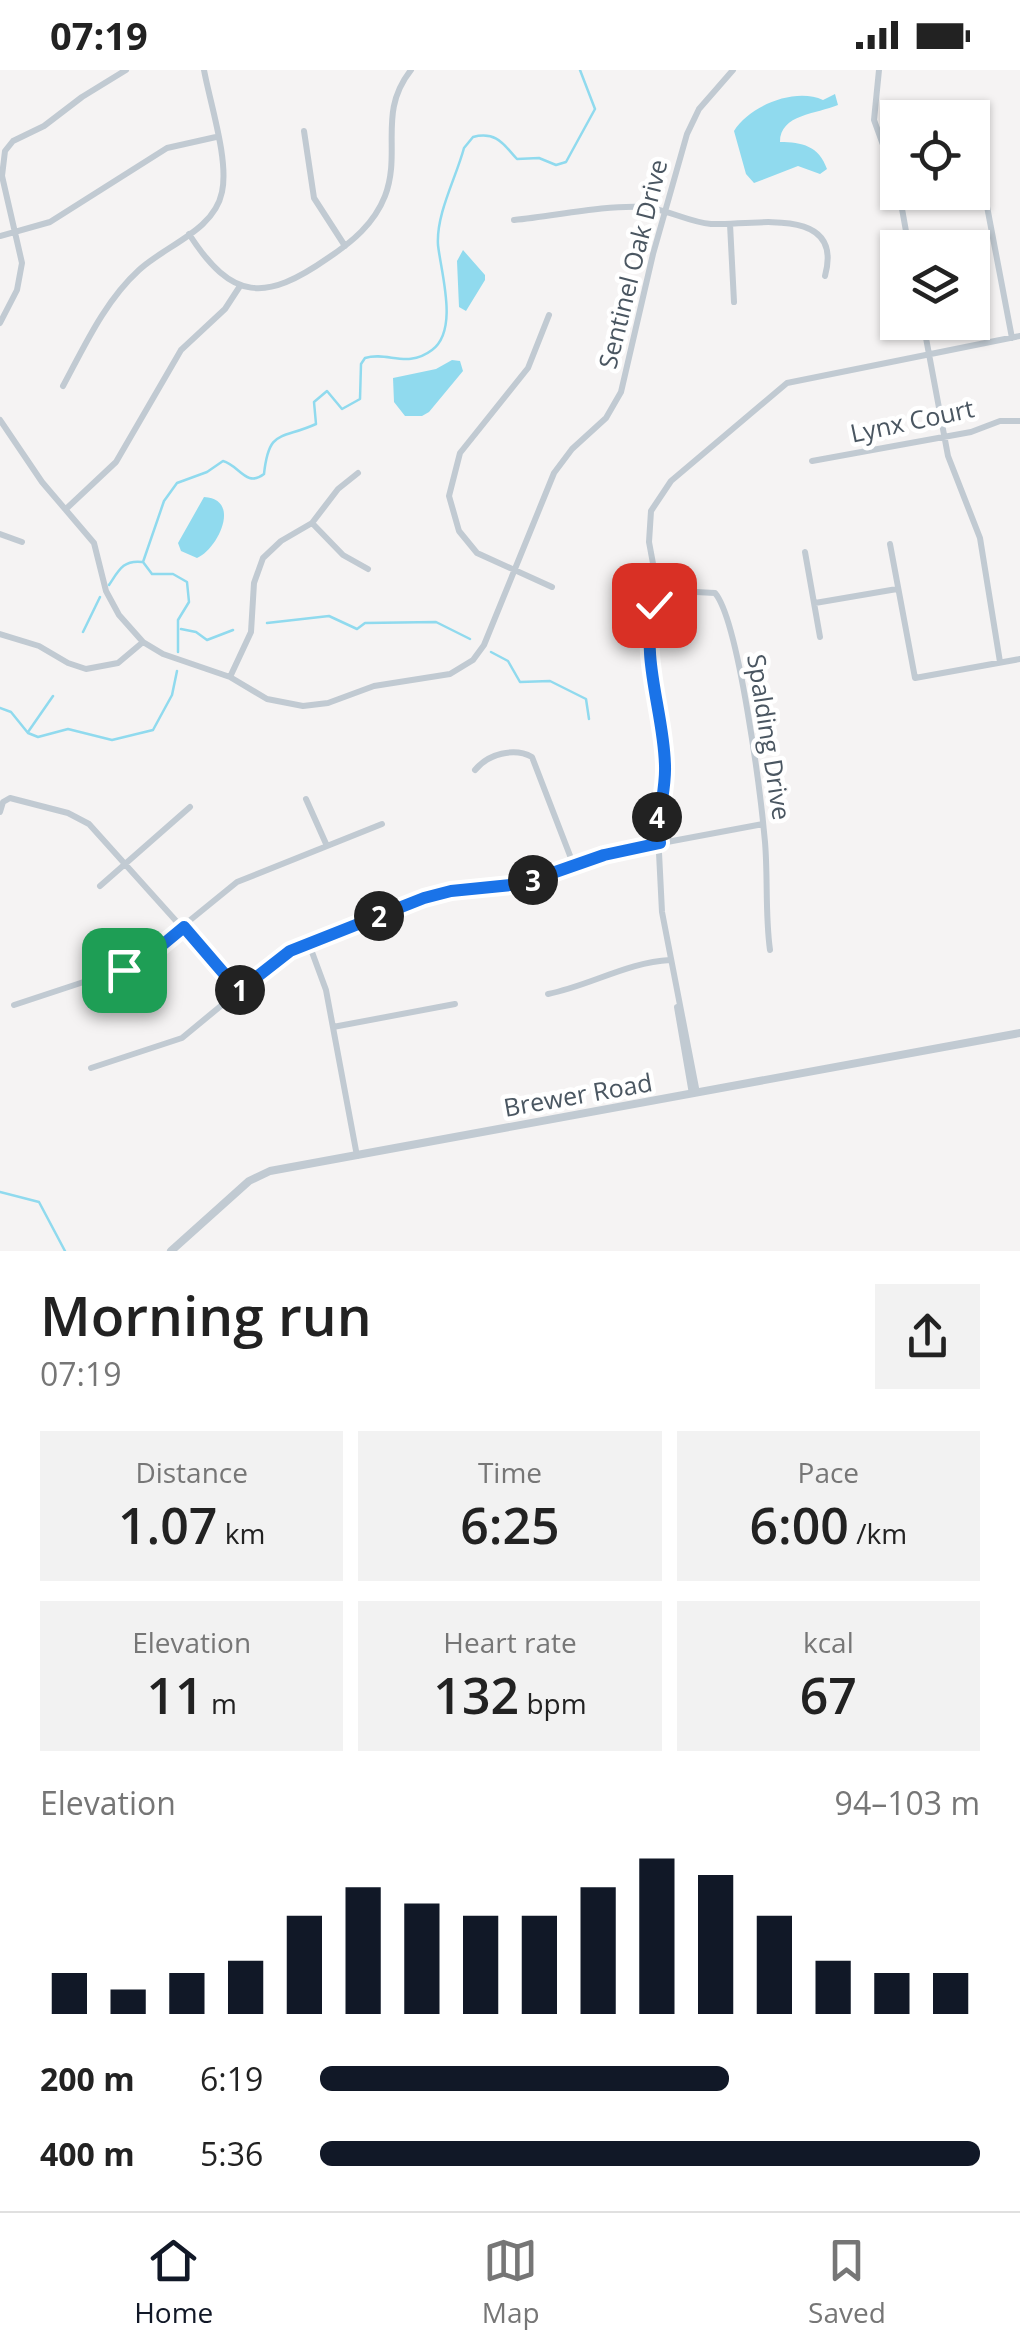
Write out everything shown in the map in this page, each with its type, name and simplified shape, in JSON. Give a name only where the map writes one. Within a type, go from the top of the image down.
[{"type":"street","points":[[0,323],[21,274],[18,233],[2,176],[5,151],[14,141],[44,126],[82,96],[126,70]]},
{"type":"street","points":[[63,386],[118,293],[148,262],[210,218],[222,192],[204,70]]},
{"type":"street","points":[[189,234],[212,268],[240,286],[258,289],[282,286],[345,246],[371,221],[386,195],[392,159],[392,110],[411,70]]},
{"type":"street","name":"Sentinel Oak Drive","points":[[0,420],[42,482],[97,549],[103,584],[114,608],[143,642],[162,654],[230,677],[268,699],[302,706],[328,703],[374,686],[450,674],[468,664],[481,650],[559,465],[606,418],[621,392],[664,212],[693,119],[733,70]]},
{"type":"street","points":[[879,70],[874,120],[880,137]]},
{"type":"street","points":[[304,130],[314,198],[345,246]]},
{"type":"street","points":[[0,236],[60,216],[168,148],[216,136]]},
{"type":"street","points":[[514,220],[632,208],[703,223],[780,220],[807,228],[825,251],[824,276]]},
{"type":"street","points":[[695,1094],[662,912],[657,813],[666,768],[648,644],[657,590],[648,542],[650,514],[663,490],[680,472],[787,384],[1016,337],[989,210]]},
{"type":"street","points":[[730,224],[734,302]]},
{"type":"street","points":[[66,510],[116,462],[181,350],[225,308],[240,286]]},
{"type":"street","points":[[549,315],[533,360],[465,446],[450,481],[452,511],[463,537],[483,558],[552,587]]},
{"type":"street","points":[[926,340],[951,468],[980,538],[1000,662]]},
{"type":"street","name":"Lynx Court","points":[[812,461],[944,437],[1000,421],[1020,421]]},
{"type":"street","points":[[230,677],[251,632],[258,567],[274,546],[312,523],[338,489],[358,472]]},
{"type":"street","points":[[312,523],[343,555],[368,570]]},
{"type":"street","points":[[0,534],[22,542]]},
{"type":"street","points":[[890,544],[915,678],[1020,659]]},
{"type":"street","points":[[805,552],[820,637]]},
{"type":"street","points":[[815,603],[897,589]]},
{"type":"street","name":"Spalding Drive","points":[[657,590],[718,595],[736,656],[763,824],[770,950]]},
{"type":"street","points":[[0,634],[39,646],[74,666],[92,669],[118,664],[143,642]]},
{"type":"street","points":[[474,770],[485,760],[512,751],[532,757],[574,866]]},
{"type":"street","points":[[0,812],[3,802],[10,798],[79,818],[98,831],[239,991]]},
{"type":"street","points":[[306,798],[327,846]]},
{"type":"street","points":[[100,886],[190,806]]},
{"type":"street","points":[[14,1005],[124,970],[149,956],[238,882],[382,824]]},
{"type":"street","points":[[91,1068],[182,1038],[274,961],[440,894],[502,889],[660,843],[763,824]]},
{"type":"street","points":[[309,944],[324,978],[357,1156]]},
{"type":"street","points":[[548,994],[587,985],[643,964],[670,960]]},
{"type":"street","points":[[334,1027],[456,1004]]},
{"type":"street","name":"Brewer Road","points":[[171,1251],[260,1175],[1020,1033]]},
{"type":"water","points":[[835,94],[838,105],[793,120],[780,142],[809,147],[827,169],[820,174],[798,166],[754,183],[746,174],[734,131],[741,122],[774,101],[799,96],[823,100]]},
{"type":"water","points":[[463,250],[485,275],[466,311],[459,307],[457,261]]},
{"type":"water","points":[[452,360],[460,361],[463,371],[429,412],[405,416],[394,402],[393,378],[436,369]]},
{"type":"water","points":[[204,497],[222,506],[223,525],[212,545],[197,558],[181,551],[178,543]]},
{"type":"waterway","points":[[178,652],[178,620],[189,602],[187,582],[173,574],[152,574],[143,562],[164,501],[177,483],[207,472],[223,461],[247,477],[258,478],[264,474],[273,442],[316,424],[314,402],[327,391],[342,409],[360,399],[361,364],[365,358],[406,359],[432,350],[440,341],[447,315],[438,233],[464,148],[473,137],[488,136],[499,140],[517,159],[539,158],[556,165],[566,162],[595,109],[580,70]]},
{"type":"waterway","points":[[109,585],[126,564],[142,562]]},
{"type":"waterway","points":[[83,632],[100,597]]},
{"type":"waterway","points":[[267,623],[329,616],[357,629],[365,623],[436,622],[470,639]]},
{"type":"waterway","points":[[181,629],[196,632],[207,640],[233,630]]},
{"type":"waterway","points":[[491,652],[508,661],[520,682],[550,681],[586,699],[589,719]]},
{"type":"waterway","points":[[0,708],[11,712],[28,733],[38,737],[68,729],[112,740],[153,730],[172,695],[177,671]]},
{"type":"waterway","points":[[28,732],[53,696]]},
{"type":"waterway","points":[[0,1192],[39,1202],[65,1251]]},
{"type":"route","points":[[124,970],[149,956],[184,927],[239,991],[290,951],[424,898],[451,891],[502,889],[604,855],[660,843],[657,813],[666,768],[648,648],[654,605]]}]
